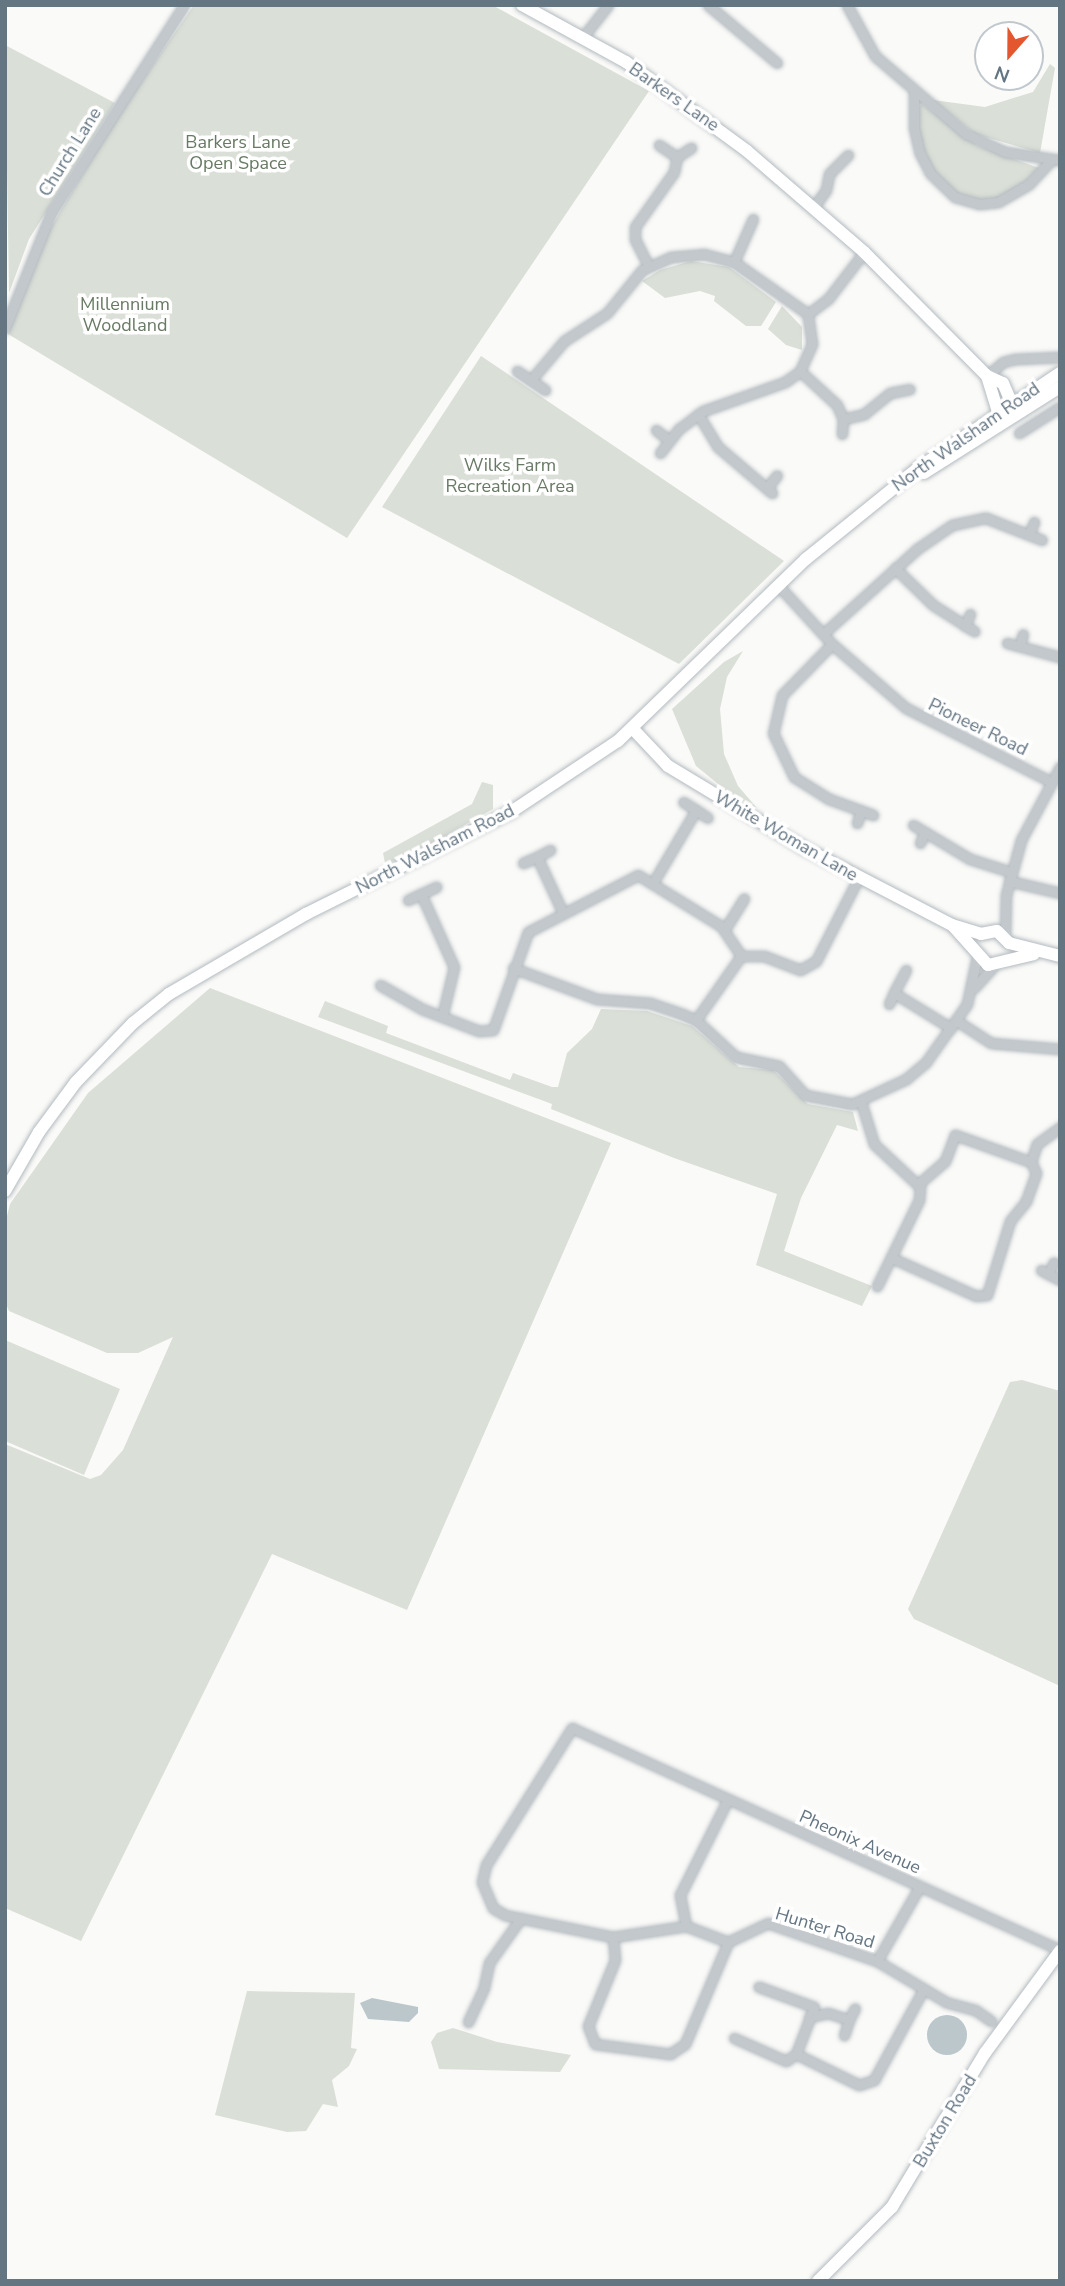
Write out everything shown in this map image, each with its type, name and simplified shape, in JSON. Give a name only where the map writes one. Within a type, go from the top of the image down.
[{"type":"street","name":"Church Lane","points":[[5,328],[51,214],[184,5]]},
{"type":"street","name":"Barkers Lane","points":[[522,5],[583,37],[700,112],[864,252],[987,376],[1003,383],[1013,401]]},
{"type":"street","points":[[583,37],[608,5]]},
{"type":"street","points":[[708,5],[777,63]]},
{"type":"street","points":[[847,5],[866,46],[914,91],[984,144],[1055,160]]},
{"type":"street","points":[[914,91],[914,128],[920,153],[930,173],[955,197],[979,204],[998,202],[1029,184],[1055,160]]},
{"type":"street","points":[[659,145],[677,158]]},
{"type":"street","points":[[648,265],[635,239],[635,226],[674,172],[677,158],[691,148]]},
{"type":"street","points":[[813,208],[827,190],[829,174],[848,155]]},
{"type":"street","points":[[734,262],[753,219]]},
{"type":"street","points":[[808,314],[828,299],[864,252]]},
{"type":"street","points":[[531,380],[564,341],[607,313],[648,265],[687,254],[734,262],[808,314],[812,344],[800,371],[785,382],[698,414],[669,440],[660,453]]},
{"type":"street","name":"North Walsham Road","points":[[987,376],[1003,362],[1060,357]]},
{"type":"street","points":[[517,371],[545,390]]},
{"type":"street","points":[[800,371],[831,397],[844,419],[842,434]]},
{"type":"street","name":"North Walsham Road","points":[[5,1191],[39,1132],[76,1082],[133,1023],[169,994],[306,914],[406,868],[511,812],[633,729],[777,584],[873,503],[1013,401],[1060,373]]},
{"type":"street","name":"Barkers Lane","points":[[987,376],[998,412]]},
{"type":"street","name":"North Walsham Road","points":[[873,503],[1060,387]]},
{"type":"street","points":[[844,419],[864,414],[890,393],[910,389]]},
{"type":"street","points":[[998,412],[1013,417],[1013,401]]},
{"type":"street","name":"North Walsham Road","points":[[1019,433],[1060,407]]},
{"type":"street","points":[[698,414],[718,447],[769,491],[777,475]]},
{"type":"street","points":[[656,430],[669,440]]},
{"type":"street","points":[[822,634],[932,538],[969,520],[995,520],[1042,540]]},
{"type":"street","points":[[1028,534],[1034,522]]},
{"type":"street","points":[[895,568],[933,606],[974,631]]},
{"type":"street","name":"Pioneer Road","points":[[777,584],[832,644],[906,709],[1049,781]]},
{"type":"street","points":[[965,626],[970,614]]},
{"type":"street","points":[[1020,645],[1023,634]]},
{"type":"street","points":[[1007,643],[1060,657]]},
{"type":"street","points":[[832,644],[782,695],[773,733],[794,777],[829,799],[873,815]]},
{"type":"street","name":"White Woman Lane","points":[[633,729],[652,752],[682,776],[859,877],[952,925],[985,933],[1041,953],[1060,956]]},
{"type":"street","points":[[513,968],[597,999],[650,1003],[696,1020],[736,1056],[779,1066],[805,1096],[861,1102],[918,1071],[954,1024],[973,990],[1000,963],[1007,940],[1006,895],[1010,877],[1049,781],[1060,767]]},
{"type":"street","points":[[683,802],[708,818]]},
{"type":"street","points":[[654,881],[696,810]]},
{"type":"street","points":[[857,822],[861,811]]},
{"type":"street","points":[[913,825],[970,859],[1010,877],[1060,893]]},
{"type":"street","points":[[920,843],[925,832]]},
{"type":"street","points":[[523,863],[550,850]]},
{"type":"street","points":[[537,857],[563,913]]},
{"type":"street","points":[[380,985],[396,986],[412,1005],[442,1017],[479,1031],[493,1030],[528,932],[639,875],[654,881],[725,929],[741,956]]},
{"type":"street","points":[[741,956],[764,956],[800,970],[811,969],[859,877]]},
{"type":"street","points":[[408,900],[436,887]]},
{"type":"street","points":[[421,894],[454,967],[442,1017]]},
{"type":"street","points":[[973,990],[976,954],[1006,895]]},
{"type":"street","points":[[725,929],[744,899]]},
{"type":"street","name":"White Woman Lane","points":[[952,925],[976,954],[1000,963],[1041,953]]},
{"type":"street","points":[[696,1020],[741,956]]},
{"type":"street","points":[[889,1004],[906,970]]},
{"type":"street","points":[[894,993],[983,1041],[1060,1048]]},
{"type":"street","points":[[861,1102],[874,1144],[919,1184],[919,1200],[877,1286]]},
{"type":"street","points":[[892,1258],[976,1296],[987,1295],[995,1280],[1010,1221],[1026,1201],[1035,1178],[1031,1162],[1037,1144],[1060,1127]]},
{"type":"street","points":[[919,1184],[945,1161],[956,1135],[1031,1162]]},
{"type":"street","points":[[1054,1262],[1045,1272],[1060,1280]]},
{"type":"street","name":"Pheonix Avenue","points":[[521,1918],[493,1908],[482,1882],[486,1865],[572,1728],[1060,1951]]},
{"type":"street","points":[[686,1926],[680,1895],[728,1799]]},
{"type":"street","points":[[877,1961],[920,1886]]},
{"type":"street","points":[[468,2022],[466,2009],[484,1987],[489,1963],[521,1918],[613,1937],[686,1926],[728,1942],[685,2044],[670,2054],[595,2044],[588,2026],[615,1960],[613,1937]]},
{"type":"street","name":"Hunter Road","points":[[728,1942],[768,1923],[877,1961],[923,1990],[991,2021]]},
{"type":"street","name":"Buxton Road","points":[[818,2281],[892,2207],[985,2053],[1060,1951]]},
{"type":"street","points":[[734,2038],[786,2061],[796,2054],[814,2007],[759,1987]]},
{"type":"street","points":[[796,2054],[859,2085],[874,2080],[923,1990]]},
{"type":"street","points":[[844,2035],[855,2008]]},
{"type":"street","points":[[809,2017],[828,2013],[849,2020]]},
{"type":"green space","points":[[194,5],[492,5],[649,91],[347,538],[8,334],[49,231],[111,126]]},
{"type":"green space","points":[[5,45],[115,103],[29,239],[9,293]]},
{"type":"green space","points":[[1050,64],[1055,68],[1040,153],[975,134],[933,100],[985,107],[1034,91],[1044,91],[1044,74]]},
{"type":"green space","points":[[922,104],[978,146],[1039,168],[1016,191],[988,202],[958,195],[932,171],[922,151],[916,110]]},
{"type":"green space","points":[[691,261],[729,267],[776,302],[761,326],[746,326],[714,301],[715,296],[700,291],[665,298],[642,281],[660,270]]},
{"type":"green space","points":[[782,306],[802,327],[802,350],[786,345],[768,329]]},
{"type":"green space","name":"Wilks Farm Recreation Area","points":[[481,356],[784,561],[679,664],[382,507]]},
{"type":"green space","points":[[743,651],[727,677],[720,709],[724,754],[738,786],[757,808],[733,796],[696,766],[672,709],[724,662]]},
{"type":"green space","points":[[482,782],[493,785],[493,809],[404,859],[385,863],[383,853],[472,804]]},
{"type":"green space","points":[[210,988],[611,1143],[407,1610],[272,1554],[81,1941],[5,1908],[5,1444],[90,1479],[101,1475],[123,1450],[173,1337],[138,1353],[107,1353],[9,1311],[5,1301],[5,1224],[10,1204],[88,1093]]},
{"type":"green space","points":[[325,1001],[388,1026],[386,1033],[510,1080],[513,1073],[552,1087],[558,1087],[567,1053],[592,1029],[601,1009],[647,1011],[692,1026],[739,1067],[773,1070],[808,1104],[853,1112],[858,1131],[837,1125],[801,1198],[784,1251],[872,1286],[862,1306],[756,1265],[777,1194],[674,1158],[551,1109],[552,1104],[318,1017]]},
{"type":"green space","points":[[5,1340],[120,1389],[84,1475],[5,1441]]},
{"type":"green space","points":[[1022,1380],[1060,1391],[1060,1686],[914,1619],[908,1609],[1010,1382]]},
{"type":"green space","points":[[247,1991],[355,1993],[351,2048],[357,2049],[349,2066],[332,2080],[338,2107],[323,2104],[306,2131],[287,2132],[215,2115]]},
{"type":"green space","points":[[453,2028],[497,2042],[571,2055],[560,2072],[439,2069],[431,2042],[437,2033]]},
{"type":"shaded area","points":[[372,1998],[418,2007],[418,2013],[409,2022],[368,2019],[360,2003]]},
{"type":"shaded area","points":[[947,2015],[961,2021],[967,2035],[961,2049],[947,2055],[933,2049],[927,2035],[933,2021]]},
{"type":"park label","name":"Barkers Lane Open Space","points":[[238,153]]},
{"type":"park label","name":"Millennium Woodland","points":[[125,315]]}]
